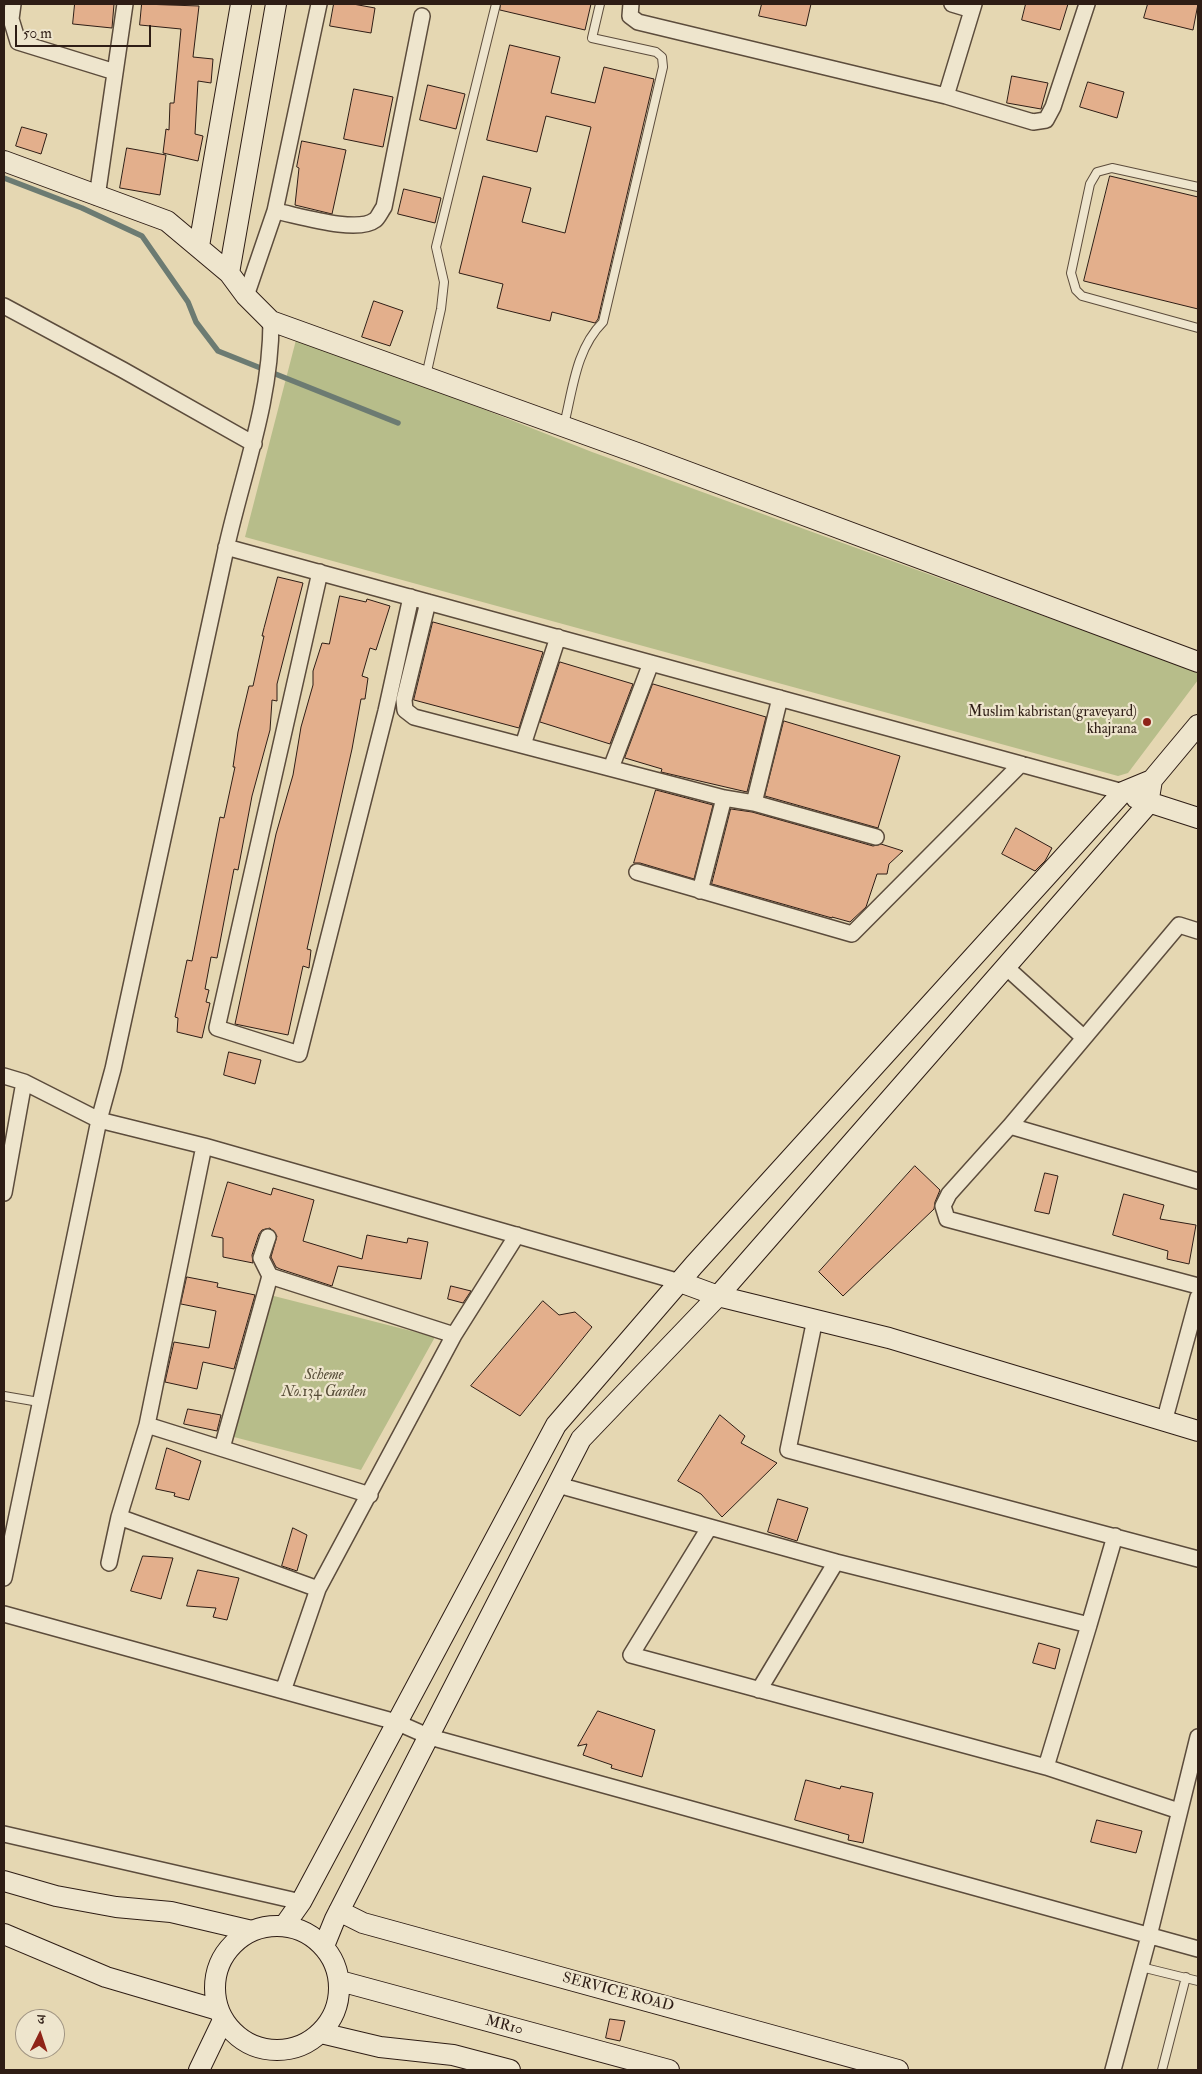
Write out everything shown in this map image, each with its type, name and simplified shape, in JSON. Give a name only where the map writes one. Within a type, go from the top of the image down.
[{"type":"street","points":[[13,4],[7,19],[18,42],[115,72]]},
{"type":"street","points":[[97,197],[125,4]]},
{"type":"street","points":[[200,246],[241,4]]},
{"type":"street","points":[[229,272],[276,4]]},
{"type":"street","points":[[246,296],[275,211],[319,4]]},
{"type":"street","points":[[631,4],[630,16],[638,22],[946,96],[1033,122],[1046,120],[1053,107],[1087,4]]},
{"type":"street","points":[[946,96],[973,7],[952,4]]},
{"type":"street","points":[[275,211],[352,226],[376,220],[384,207],[422,16]]},
{"type":"street","points":[[4,161],[166,221],[200,246],[229,272],[271,330],[426,378],[564,427],[1198,662]]},
{"type":"street","points":[[4,306],[254,444]]},
{"type":"street","points":[[4,1578],[99,1120],[113,1069],[226,547],[263,411],[271,330]]},
{"type":"street","points":[[226,547],[1123,792],[1148,804],[1198,818]]},
{"type":"street","points":[[320,572],[218,1028],[299,1054],[386,711],[411,597]]},
{"type":"street","points":[[428,602],[404,700],[406,710],[414,717],[724,798],[754,803],[876,837]]},
{"type":"street","points":[[524,746],[558,637]]},
{"type":"street","points":[[611,768],[651,663]]},
{"type":"street","points":[[754,803],[780,698]]},
{"type":"street","points":[[284,1926],[301,1902],[556,1425],[680,1282],[1123,792],[1152,780],[1198,725]]},
{"type":"street","points":[[637,872],[852,934],[1021,764]]},
{"type":"street","points":[[324,1946],[339,1911],[430,1737],[581,1439],[718,1296],[1007,968],[1148,804],[1152,780]]},
{"type":"street","points":[[700,891],[724,798]]},
{"type":"street","points":[[1198,931],[1179,925],[1010,1126],[949,1194],[943,1206],[947,1219],[1198,1286]]},
{"type":"street","points":[[1007,968],[1084,1037]]},
{"type":"street","points":[[4,1076],[24,1082],[99,1120],[204,1146],[518,1235],[680,1282],[718,1296],[889,1338],[1198,1431]]},
{"type":"street","points":[[4,1193],[24,1082]]},
{"type":"street","points":[[1010,1126],[1198,1181]]},
{"type":"street","points":[[108,1563],[119,1517],[148,1425],[204,1146]]},
{"type":"street","points":[[283,1691],[318,1588],[454,1335],[518,1235]]},
{"type":"street","points":[[222,1448],[270,1276],[261,1258],[268,1237]]},
{"type":"street","points":[[270,1276],[454,1335]]},
{"type":"street","points":[[1164,1422],[1198,1297]]},
{"type":"street","points":[[815,1319],[788,1450],[1198,1559]]},
{"type":"street","points":[[148,1425],[370,1494]]},
{"type":"street","points":[[558,1485],[836,1562],[1089,1625]]},
{"type":"street","points":[[119,1517],[318,1588]]},
{"type":"street","points":[[709,1528],[631,1655],[1046,1767],[1179,1811]]},
{"type":"street","points":[[1046,1767],[1115,1536]]},
{"type":"street","points":[[758,1690],[836,1562]]},
{"type":"street","points":[[4,1614],[396,1722],[430,1737],[1198,1949]]},
{"type":"street","points":[[1112,2070],[1141,1967],[1198,1737]]},
{"type":"street","points":[[4,1834],[301,1902]]},
{"type":"street","points":[[4,1881],[56,1896],[116,1907],[171,1912],[252,1930]]},
{"type":"street","name":"SERVICE ROAD","points":[[339,1911],[363,1923],[898,2070]]},
{"type":"street","points":[[268,1926],[284,1926],[299,1929],[324,1946],[337,1968],[340,1981],[340,1995],[336,2009],[321,2033],[304,2044],[285,2050],[265,2050],[246,2042],[221,2015],[214,1987],[219,1964],[232,1944],[252,1930],[268,1926]]},
{"type":"street","points":[[4,1934],[106,1977],[221,2015]]},
{"type":"street","name":"MR10","points":[[340,1981],[669,2070]]},
{"type":"street","points":[[199,2070],[221,2015]]},
{"type":"street","points":[[321,2033],[380,2047],[453,2055],[510,2070]]},
{"type":"lane","points":[[426,378],[441,309],[444,282],[436,248],[496,4]]},
{"type":"lane","points":[[564,427],[580,355],[590,334],[603,322],[663,68],[662,57],[656,52],[592,38],[600,4]]},
{"type":"lane","points":[[1198,187],[1112,168],[1098,172],[1090,184],[1072,273],[1076,290],[1082,296],[1198,328]]},
{"type":"lane","points":[[4,1396],[39,1402]]},
{"type":"lane","points":[[1141,1967],[1198,1981]]},
{"type":"lane","points":[[1162,2070],[1186,1977]]},
{"type":"green space","points":[[296,340],[354,358],[592,452],[1198,672],[1198,680],[1128,773],[1118,776],[245,537]]},
{"type":"green space","name":"Scheme No.134 Garden","points":[[270,1295],[435,1337],[361,1470],[230,1436]]},
{"type":"building","points":[[75,4],[114,4],[112,28],[73,24]]},
{"type":"building","points":[[142,4],[199,6],[193,57],[213,59],[211,83],[198,81],[195,134],[203,136],[198,161],[163,153],[166,129],[169,130],[170,103],[174,103],[181,29],[140,25]]},
{"type":"building","points":[[334,4],[353,4],[375,8],[371,33],[330,26]]},
{"type":"building","points":[[501,4],[591,4],[585,30],[500,10]]},
{"type":"building","points":[[762,4],[811,4],[806,26],[759,16]]},
{"type":"building","points":[[1026,4],[1068,4],[1060,30],[1022,20]]},
{"type":"building","points":[[1148,4],[1198,4],[1193,30],[1144,18]]},
{"type":"building","points":[[510,45],[560,57],[551,93],[595,103],[604,67],[654,79],[598,319],[595,323],[552,312],[550,321],[497,308],[503,284],[459,273],[483,176],[531,188],[522,222],[565,233],[591,127],[546,116],[537,152],[487,140]]},
{"type":"building","points":[[1012,76],[1048,83],[1041,109],[1007,103]]},
{"type":"building","points":[[1088,82],[1124,92],[1117,118],[1080,107]]},
{"type":"building","points":[[428,85],[465,94],[456,129],[420,120]]},
{"type":"building","points":[[354,89],[393,97],[383,147],[344,139]]},
{"type":"building","points":[[22,127],[47,134],[41,154],[16,146]]},
{"type":"building","points":[[302,141],[346,150],[332,214],[295,205],[299,168],[297,167]]},
{"type":"building","points":[[127,148],[166,155],[160,195],[120,188]]},
{"type":"building","points":[[1110,176],[1198,197],[1198,309],[1084,281]]},
{"type":"building","points":[[404,189],[441,198],[435,223],[398,214]]},
{"type":"building","points":[[374,301],[403,311],[390,346],[362,337]]},
{"type":"building","points":[[278,577],[303,583],[277,684],[277,701],[272,700],[270,730],[252,796],[238,870],[234,869],[217,958],[211,957],[205,989],[209,990],[206,1002],[210,1003],[202,1038],[177,1032],[178,1018],[175,1017],[187,960],[192,961],[220,817],[224,818],[235,767],[233,767],[238,732],[249,686],[253,686],[264,636],[262,636]]},
{"type":"building","points":[[340,596],[366,602],[367,599],[390,606],[376,650],[370,648],[362,676],[368,678],[365,699],[361,699],[352,749],[307,949],[311,950],[309,968],[303,966],[288,1035],[235,1024],[276,834],[293,775],[301,727],[313,685],[313,671],[322,643],[329,644]]},
{"type":"building","points":[[433,622],[543,652],[519,728],[414,700]]},
{"type":"building","points":[[560,662],[633,684],[610,744],[540,722]]},
{"type":"building","points":[[653,684],[766,717],[747,792],[661,772],[662,769],[625,758]]},
{"type":"building","points":[[784,721],[900,756],[878,828],[765,796]]},
{"type":"building","points":[[656,790],[713,805],[694,879],[640,863],[634,863]]},
{"type":"building","points":[[731,809],[752,812],[873,846],[881,844],[903,851],[889,864],[887,874],[877,874],[866,907],[850,922],[832,918],[712,884]]},
{"type":"building","points":[[1016,828],[1052,848],[1045,861],[1035,871],[1002,854]]},
{"type":"building","points":[[229,1052],[261,1060],[255,1084],[224,1075]]},
{"type":"building","points":[[915,1166],[940,1190],[934,1209],[843,1296],[819,1272]]},
{"type":"building","points":[[1045,1173],[1058,1176],[1049,1214],[1035,1211]]},
{"type":"building","points":[[228,1182],[271,1195],[273,1188],[314,1200],[303,1241],[362,1259],[367,1235],[407,1243],[408,1238],[428,1242],[421,1279],[338,1266],[332,1286],[280,1269],[276,1267],[271,1257],[277,1236],[270,1228],[262,1230],[259,1234],[252,1255],[253,1263],[223,1257],[223,1238],[212,1236]]},
{"type":"building","points":[[1124,1194],[1164,1205],[1160,1219],[1196,1225],[1189,1264],[1167,1259],[1168,1251],[1113,1235]]},
{"type":"building","points":[[187,1277],[218,1283],[217,1287],[255,1295],[234,1369],[203,1362],[197,1389],[165,1382],[174,1342],[209,1348],[216,1311],[181,1304]]},
{"type":"building","points":[[451,1286],[471,1291],[463,1303],[448,1299]]},
{"type":"building","points":[[543,1301],[559,1315],[575,1312],[592,1327],[520,1416],[471,1386]]},
{"type":"building","points":[[188,1409],[221,1415],[217,1431],[184,1424]]},
{"type":"building","points":[[720,1415],[745,1436],[741,1443],[777,1463],[722,1517],[701,1494],[678,1481]]},
{"type":"building","points":[[167,1448],[201,1461],[189,1500],[174,1496],[175,1493],[156,1489]]},
{"type":"building","points":[[778,1499],[808,1508],[797,1541],[768,1532]]},
{"type":"building","points":[[293,1528],[307,1535],[297,1571],[282,1566]]},
{"type":"building","points":[[143,1556],[173,1558],[161,1599],[131,1591]]},
{"type":"building","points":[[198,1570],[239,1578],[227,1620],[213,1617],[216,1608],[187,1606]]},
{"type":"building","points":[[1039,1643],[1060,1649],[1055,1669],[1033,1663]]},
{"type":"building","points":[[598,1711],[655,1730],[642,1777],[611,1768],[612,1765],[583,1755],[587,1744],[578,1746]]},
{"type":"building","points":[[806,1780],[840,1789],[841,1786],[873,1793],[863,1843],[848,1840],[849,1835],[795,1820]]},
{"type":"building","points":[[1097,1820],[1142,1831],[1136,1853],[1091,1842]]},
{"type":"building","points":[[610,2019],[625,2021],[620,2041],[606,2038]]},
{"type":"waterway","points":[[4,178],[82,208],[142,236],[188,302],[196,322],[218,351],[398,423]]},
{"type":"place","name":"Muslim kabristan(graveyard) khajrana","points":[[1147,722]]}]
